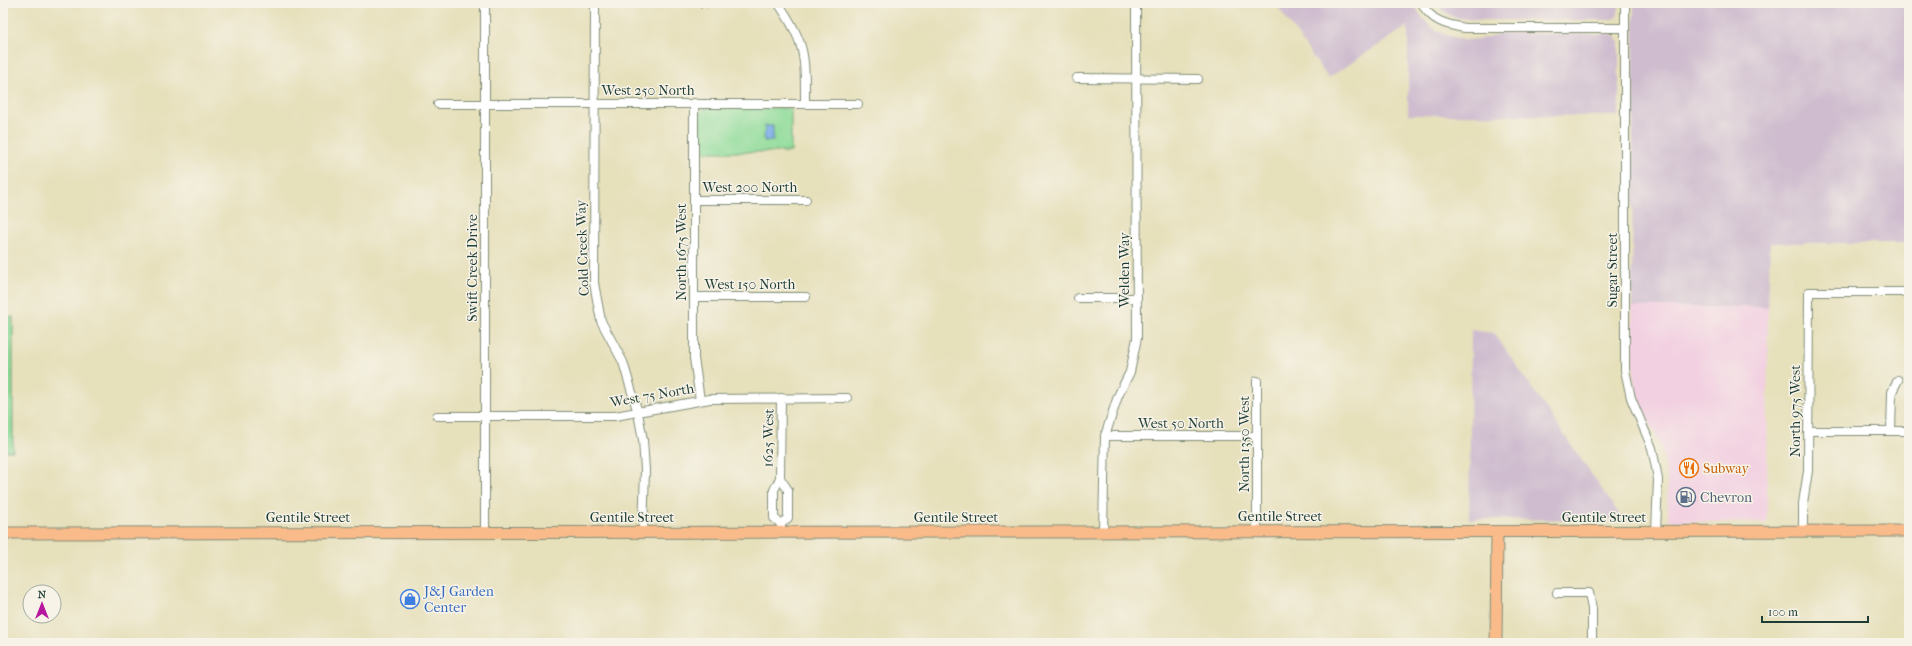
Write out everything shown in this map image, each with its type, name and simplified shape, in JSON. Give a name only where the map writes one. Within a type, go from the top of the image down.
[{"type":"main road","name":"Gentile Street","points":[[3,533],[643,532],[781,528],[1103,531],[1909,531]]},
{"type":"main road","points":[[1496,643],[1497,532]]},
{"type":"street","name":"Swift Creek Drive","points":[[485,3],[485,532]]},
{"type":"street","name":"Cold Creek Way","points":[[594,3],[594,283],[601,321],[623,362],[638,413],[643,440],[645,470],[643,532]]},
{"type":"street","points":[[778,3],[798,33],[802,47],[805,61],[805,104]]},
{"type":"street","name":"Welden Way","points":[[1103,531],[1106,436],[1118,396],[1130,372],[1136,338],[1136,3]]},
{"type":"street","points":[[1422,3],[1435,19],[1446,25],[1465,28],[1624,28]]},
{"type":"street","name":"Sugar Street","points":[[1625,3],[1625,370],[1631,398],[1652,448],[1656,468],[1658,480],[1656,532]]},
{"type":"street","points":[[1077,78],[1198,79]]},
{"type":"street","name":"North 1675 West","points":[[694,103],[694,358],[700,400]]},
{"type":"street","name":"West 250 North","points":[[438,104],[858,104]]},
{"type":"street","name":"West 200 North","points":[[694,200],[806,200]]},
{"type":"street","name":"North 975 West","points":[[1803,531],[1803,504],[1808,471],[1809,292],[1909,292]]},
{"type":"street","name":"West 150 North","points":[[694,297],[806,297]]},
{"type":"street","points":[[1078,298],[1137,298]]},
{"type":"street","points":[[1891,431],[1892,392],[1898,380]]},
{"type":"street","name":"North 1350 West","points":[[1257,381],[1257,531]]},
{"type":"street","name":"1625 West","points":[[780,478],[788,490],[788,518],[781,528],[774,518],[774,490],[780,478],[781,398]]},
{"type":"street","name":"West 75 North","points":[[437,416],[615,416],[638,413],[700,400],[847,398]]},
{"type":"street","points":[[1808,431],[1909,431]]},
{"type":"street","name":"West 50 North","points":[[1106,436],[1257,436]]},
{"type":"street","points":[[1558,593],[1589,593],[1592,609],[1592,643]]},
{"type":"shaded area","points":[[1275,3],[1413,3],[1431,27],[1443,34],[1464,40],[1480,39],[1502,33],[1611,34],[1617,37],[1619,43],[1619,116],[1408,115],[1408,26],[1328,78]]},
{"type":"shaded area","points":[[1436,3],[1619,3],[1619,8],[1617,17],[1609,20],[1475,20],[1453,17],[1444,12]]},
{"type":"shaded area","points":[[1634,3],[1909,3],[1909,243],[1770,243],[1768,307],[1632,307]]},
{"type":"shaded area","points":[[1632,307],[1768,307],[1767,523],[1672,521],[1668,518],[1667,478],[1663,454],[1640,403],[1634,380]]},
{"type":"shaded area","points":[[1471,330],[1494,333],[1623,520],[1469,519]]},
{"type":"green space","points":[[704,108],[791,108],[791,152],[698,152],[699,113]]},
{"type":"green space","points":[[3,317],[13,317],[13,451],[3,451]]},
{"type":"water","points":[[765,126],[773,126],[773,141],[764,141]]},
{"type":"place","name":"Subway","points":[[1689,468]]},
{"type":"place","name":"Chevron","points":[[1686,497]]},
{"type":"place","name":"J&J Garden Center","points":[[410,599]]}]
